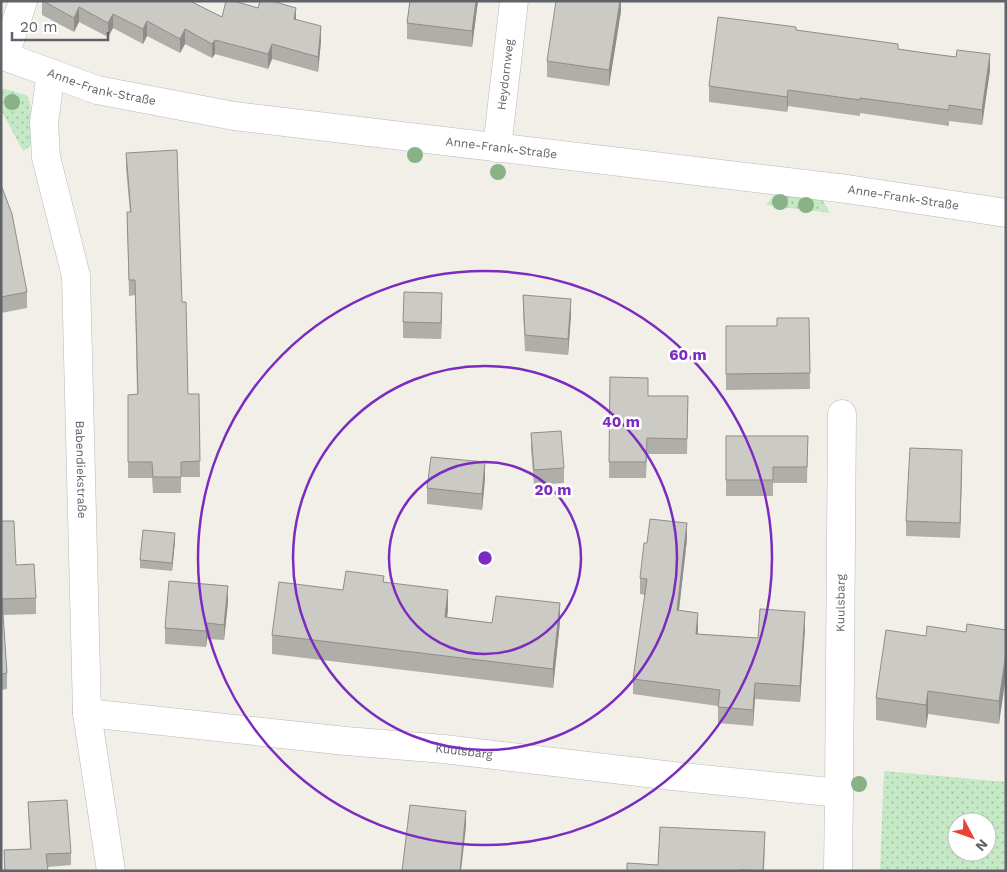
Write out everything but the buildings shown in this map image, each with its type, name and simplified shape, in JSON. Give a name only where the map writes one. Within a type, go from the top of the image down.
[{"type":"street","name":"Anne-Frank-Straße","points":[[23,1],[3,55],[97,90],[234,116],[847,189],[1006,214]]},
{"type":"street","name":"Heydornweg","points":[[497,148],[514,1]]},
{"type":"street","name":"Babendiekstraße","points":[[51,73],[44,122],[46,157],[76,276],[87,713],[111,871]]},
{"type":"street","name":"Kuulsbarg","points":[[838,871],[842,414]]},
{"type":"street","name":"Kuulsbarg","points":[[87,713],[840,793]]},
{"type":"green space","points":[[1,88],[26,95],[30,102],[32,145],[23,151],[1,110]]},
{"type":"green space","points":[[776,193],[822,199],[830,213],[766,205]]},
{"type":"green space","points":[[884,771],[1006,782],[1006,871],[880,871]]}]
